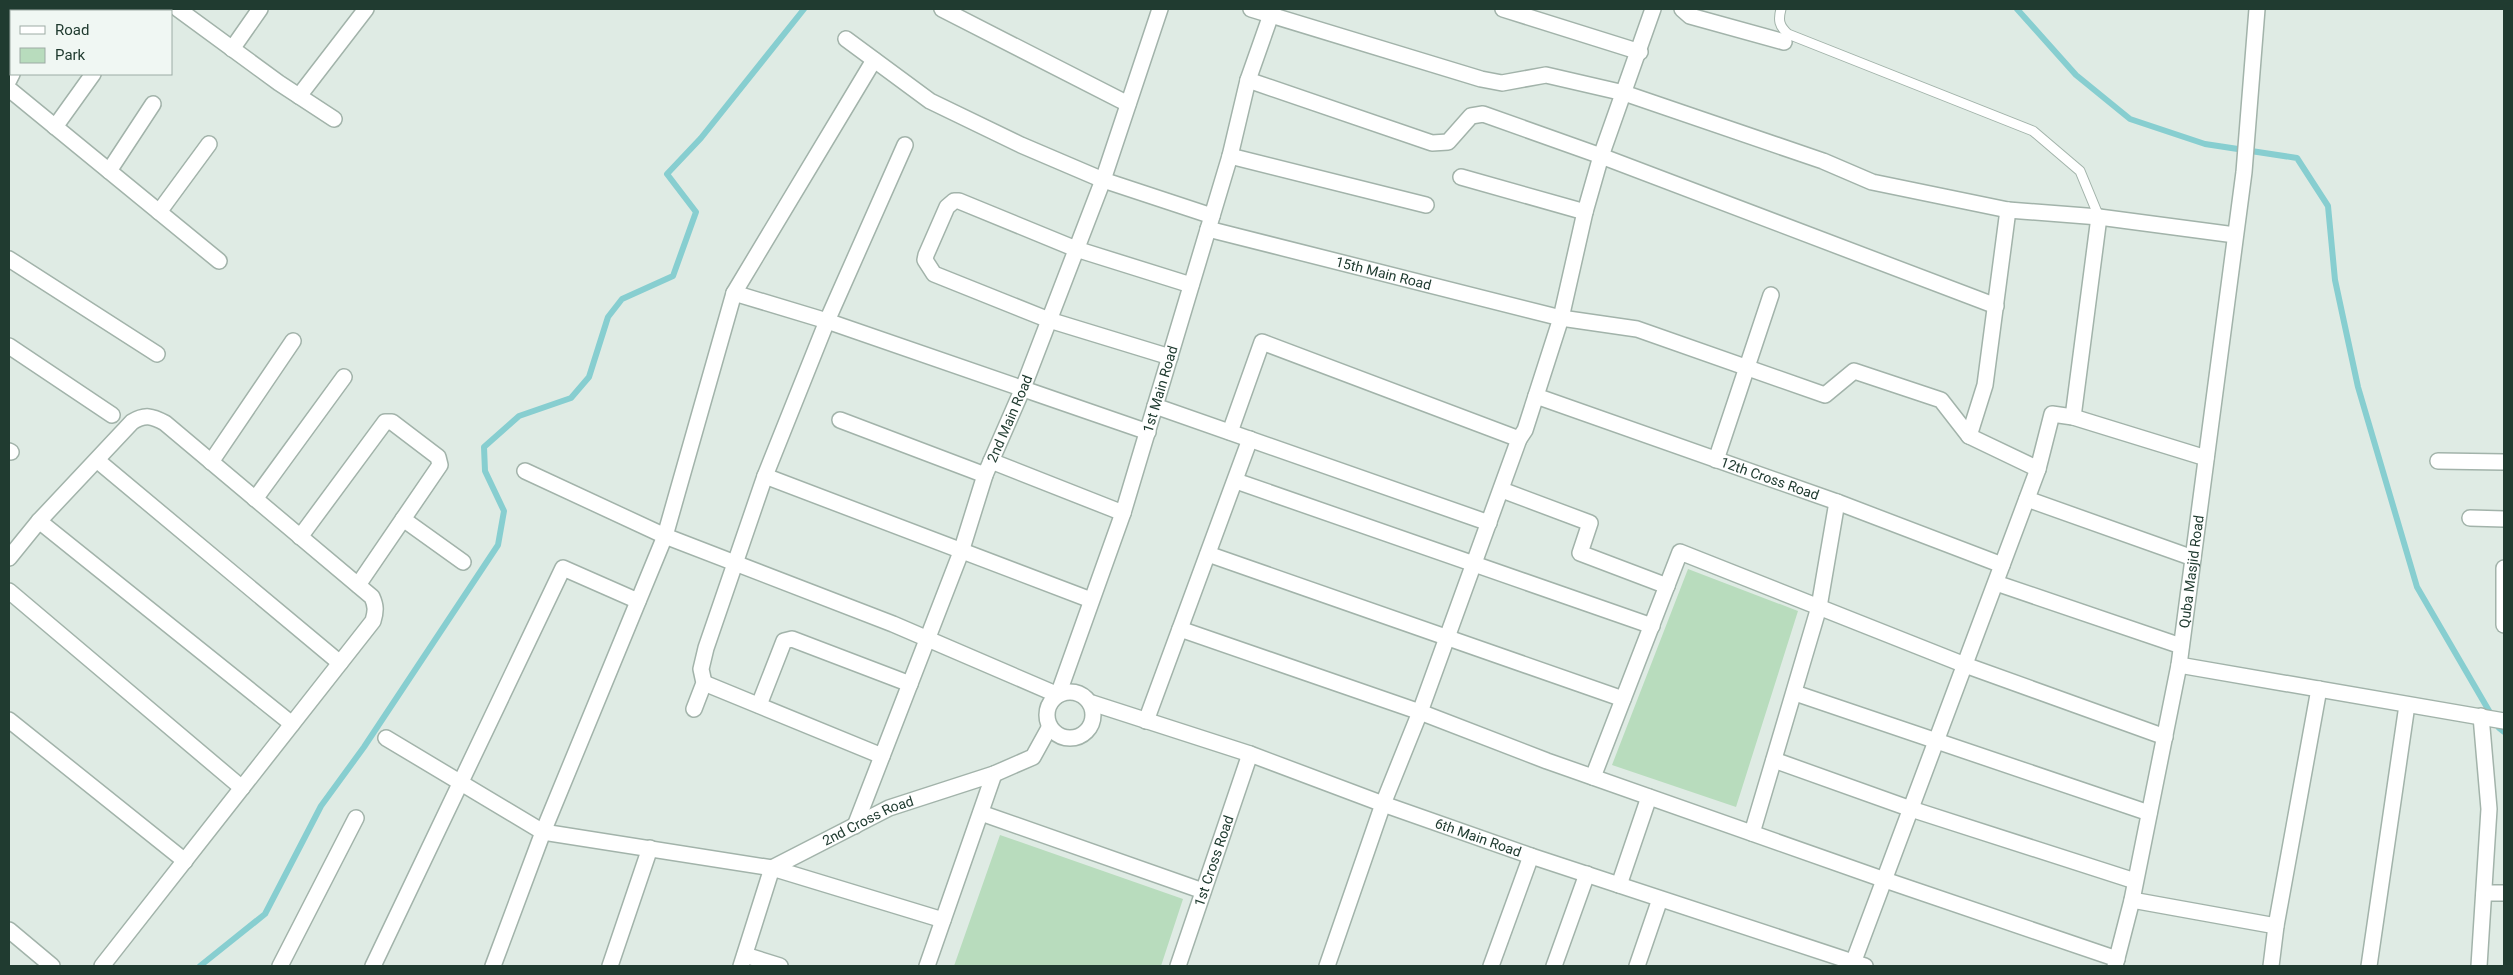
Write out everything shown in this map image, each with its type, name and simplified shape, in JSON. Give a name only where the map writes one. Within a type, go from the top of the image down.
[{"type":"street","points":[[178,9],[334,119]]},
{"type":"street","points":[[232,48],[260,9]]},
{"type":"street","points":[[299,96],[366,9]]},
{"type":"street","points":[[942,9],[1128,104]]},
{"type":"street","name":"2nd Main Road","points":[[855,826],[961,552],[988,468],[1023,388],[1103,180],[1160,9]]},
{"type":"street","points":[[1250,9],[1272,12],[1481,79],[1502,82],[1546,75],[1624,93],[1823,161],[1872,182],[2008,210],[2100,217],[2236,235]]},
{"type":"street","points":[[1503,9],[1640,52]]},
{"type":"street","points":[[1327,966],[1383,804],[1420,712],[1519,440],[1525,430],[1561,318],[1585,212],[1602,156],[1640,52],[1653,9]]},
{"type":"street","points":[[1682,9],[1690,16],[1784,42]]},
{"type":"street","name":"Quba Masjid Road","points":[[2116,963],[2136,881],[2182,646],[2249,130],[2257,9]]},
{"type":"street","name":"1st Main Road","points":[[1058,695],[1123,513],[1230,156],[1248,80],[1272,12]]},
{"type":"street","name":"15th Main Road","points":[[846,39],[930,101],[1021,145],[1210,223],[1561,318],[1637,329],[1825,395],[1854,371],[1941,400],[1969,436]]},
{"type":"street","points":[[493,966],[543,832],[665,536],[734,293],[874,60]]},
{"type":"street","points":[[55,127],[93,75]]},
{"type":"street","points":[[1248,80],[1432,143],[1448,142],[1471,116],[1483,114],[1602,156],[1996,306]]},
{"type":"street","points":[[9,89],[219,261]]},
{"type":"street","points":[[109,171],[153,104]]},
{"type":"street","points":[[159,212],[209,144]]},
{"type":"street","points":[[694,709],[704,683],[700,670],[703,658],[765,476],[827,321],[905,145]]},
{"type":"street","points":[[1230,156],[1426,205]]},
{"type":"street","points":[[1461,177],[1585,212]]},
{"type":"street","points":[[1170,357],[1049,320],[934,274],[926,260],[926,255],[947,207],[954,201],[959,201],[1076,249],[1191,285]]},
{"type":"street","points":[[2008,210],[1985,385],[1969,436],[2038,469]]},
{"type":"street","points":[[2073,417],[2100,217]]},
{"type":"street","points":[[9,259],[157,354]]},
{"type":"street","points":[[734,293],[827,321],[1148,432]]},
{"type":"street","points":[[1716,460],[1771,295]]},
{"type":"street","points":[[211,462],[293,341]]},
{"type":"street","points":[[1230,432],[1262,342],[1519,440]]},
{"type":"street","points":[[9,346],[112,415]]},
{"type":"street","points":[[255,498],[344,377]]},
{"type":"street","name":"12th Cross Road","points":[[1536,396],[1837,502],[2002,565]]},
{"type":"street","points":[[1155,406],[1489,523]]},
{"type":"street","points":[[1859,964],[1884,880],[2038,469],[2052,414],[2073,417],[2206,458]]},
{"type":"street","points":[[9,558],[39,522],[132,422],[141,416],[153,416],[165,423],[372,597],[376,611],[373,621],[102,966]]},
{"type":"street","points":[[840,420],[1123,513]]},
{"type":"street","points":[[300,537],[385,422],[392,422],[438,457],[440,465],[358,585]]},
{"type":"street","points":[[1146,720],[1250,439]]},
{"type":"street","points":[[98,460],[340,663]]},
{"type":"street","points":[[2438,461],[2504,462]]},
{"type":"street","points":[[525,471],[665,536],[928,639],[1058,695],[1076,692],[1092,703],[1094,721],[1082,736],[1064,739],[1049,728],[1047,710],[1058,695]]},
{"type":"street","points":[[765,476],[1091,600]]},
{"type":"street","points":[[1236,481],[1652,626]]},
{"type":"street","points":[[1502,490],[1590,523],[1580,553],[1667,586]]},
{"type":"street","points":[[2027,499],[2193,558]]},
{"type":"street","points":[[1752,833],[1819,607],[1837,502]]},
{"type":"street","points":[[2470,518],[2504,519]]},
{"type":"street","points":[[403,519],[463,562]]},
{"type":"street","points":[[39,522],[292,724]]},
{"type":"street","points":[[1593,777],[1680,552],[1965,665],[2165,736]]},
{"type":"street","points":[[1208,554],[1624,699]]},
{"type":"street","points":[[373,966],[563,568],[638,601]]},
{"type":"street","points":[[2504,568],[2504,625]]},
{"type":"street","points":[[1996,583],[2182,646]]},
{"type":"street","points":[[9,592],[242,788]]},
{"type":"street","points":[[1180,629],[1420,712],[1593,777],[2116,963]]},
{"type":"street","points":[[759,705],[784,641],[792,639],[910,684]]},
{"type":"street","points":[[2179,665],[2492,718],[2490,808],[2479,966]]},
{"type":"street","points":[[704,683],[882,756]]},
{"type":"street","points":[[2271,966],[2276,926],[2319,690]]},
{"type":"street","points":[[1795,693],[2149,813]]},
{"type":"street","name":"6th Main Road","points":[[1092,703],[1250,754],[1383,804],[1531,856],[1859,964]]},
{"type":"street","points":[[2369,966],[2407,705]]},
{"type":"street","points":[[9,720],[185,861]]},
{"type":"street","name":"2nd Cross Road","points":[[772,868],[889,808],[994,774],[1033,757],[1049,728]]},
{"type":"street","points":[[386,738],[543,832],[772,868],[942,920]]},
{"type":"street","name":"1st Cross Road","points":[[1178,966],[1250,754]]},
{"type":"street","points":[[1774,760],[1911,809],[2136,881]]},
{"type":"street","points":[[927,966],[994,774]]},
{"type":"street","points":[[1619,885],[1649,797]]},
{"type":"street","points":[[981,813],[1204,891]]},
{"type":"street","points":[[280,966],[356,818]]},
{"type":"street","points":[[610,966],[650,848]]},
{"type":"street","points":[[1492,966],[1531,856]]},
{"type":"street","points":[[772,868],[743,961],[780,966]]},
{"type":"street","points":[[1554,966],[1587,874]]},
{"type":"street","points":[[2484,893],[2504,893]]},
{"type":"street","points":[[1638,966],[1660,899]]},
{"type":"street","points":[[2132,900],[2276,926]]},
{"type":"street","points":[[9,930],[52,966]]},
{"type":"lane","points":[[1781,9],[1779,20],[1781,28],[1788,34],[2033,131],[2049,142],[2080,171],[2100,217]]},
{"type":"green space","points":[[1688,569],[1798,611],[1736,807],[1612,765]]},
{"type":"green space","points":[[1000,835],[1183,899],[1161,966],[954,966]]},
{"type":"waterway","points":[[200,966],[265,914],[321,806],[364,747],[498,545],[504,511],[485,471],[484,447],[519,416],[571,398],[589,377],[608,317],[622,299],[673,276],[696,212],[667,174],[701,138],[804,9]]},
{"type":"waterway","points":[[2017,9],[2076,75],[2130,119],[2205,144],[2297,158],[2328,206],[2335,280],[2358,387],[2417,587],[2499,728],[2504,732]]}]
